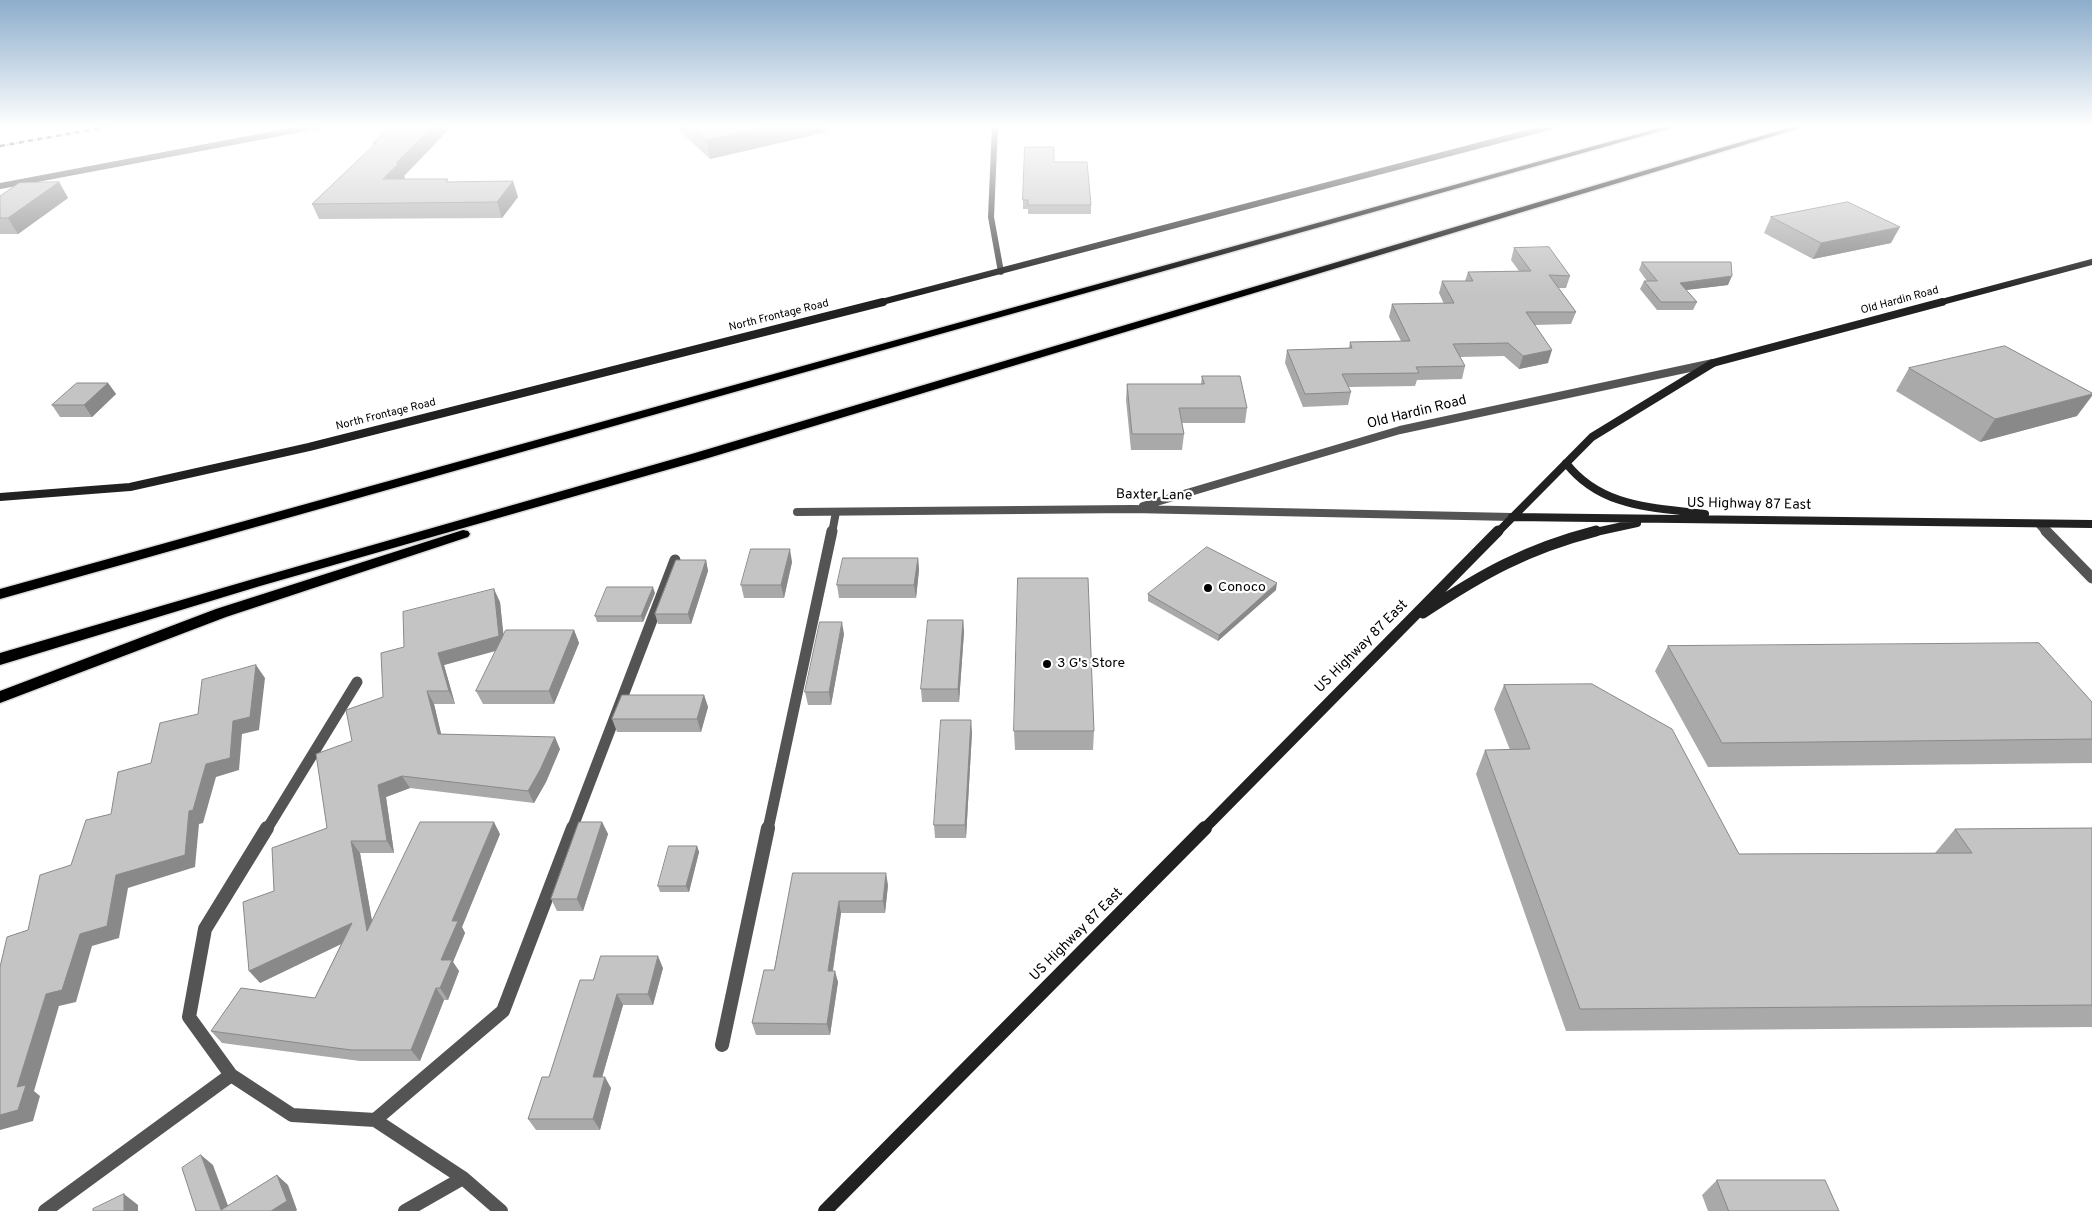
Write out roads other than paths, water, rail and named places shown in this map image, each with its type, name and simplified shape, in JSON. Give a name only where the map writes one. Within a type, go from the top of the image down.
[{"type":"highway","points":[[0,594],[1476,182]]},
{"type":"highway","points":[[0,659],[255,583],[700,456],[1617,182]]},
{"type":"highway","points":[[0,698],[221,613],[700,456]]},
{"type":"highway","points":[[0,590],[157,550]]},
{"type":"street","points":[[0,186],[24,182]]},
{"type":"street","points":[[993,182],[991,217],[1001,272]]},
{"type":"street","name":"North Frontage Road","points":[[0,497],[130,487],[300,449],[1001,272],[1343,182]]},
{"type":"street","name":"Old Hardin Road","points":[[1132,509],[1400,430],[1713,363],[2092,262]]},
{"type":"street","name":"Old Hardin Road","points":[[1512,517],[1592,436],[1713,363]]},
{"type":"street","points":[[1566,463],[1572,474],[1580,481],[1612,498],[1626,502],[1743,520]]},
{"type":"street","name":"Baxter Lane","points":[[796,512],[1132,509],[1512,517]]},
{"type":"street","points":[[722,1045],[836,512]]},
{"type":"street","name":"US Highway 87 East","points":[[826,1211],[1512,517],[2092,524]]},
{"type":"street","points":[[1405,625],[1483,574],[1541,547],[1586,533],[1614,527],[1687,519]]},
{"type":"street","points":[[2039,524],[2092,578]]},
{"type":"street","points":[[375,1120],[502,1011],[675,560]]},
{"type":"street","points":[[357,682],[205,929],[189,1017],[231,1075],[292,1115],[375,1120],[463,1178],[501,1211]]},
{"type":"street","points":[[45,1211],[231,1075]]},
{"type":"street","points":[[405,1211],[463,1178]]},
{"type":"place","name":"Conoco","points":[[1208,588]]},
{"type":"place","name":"3 G's Store","points":[[1047,664]]}]
